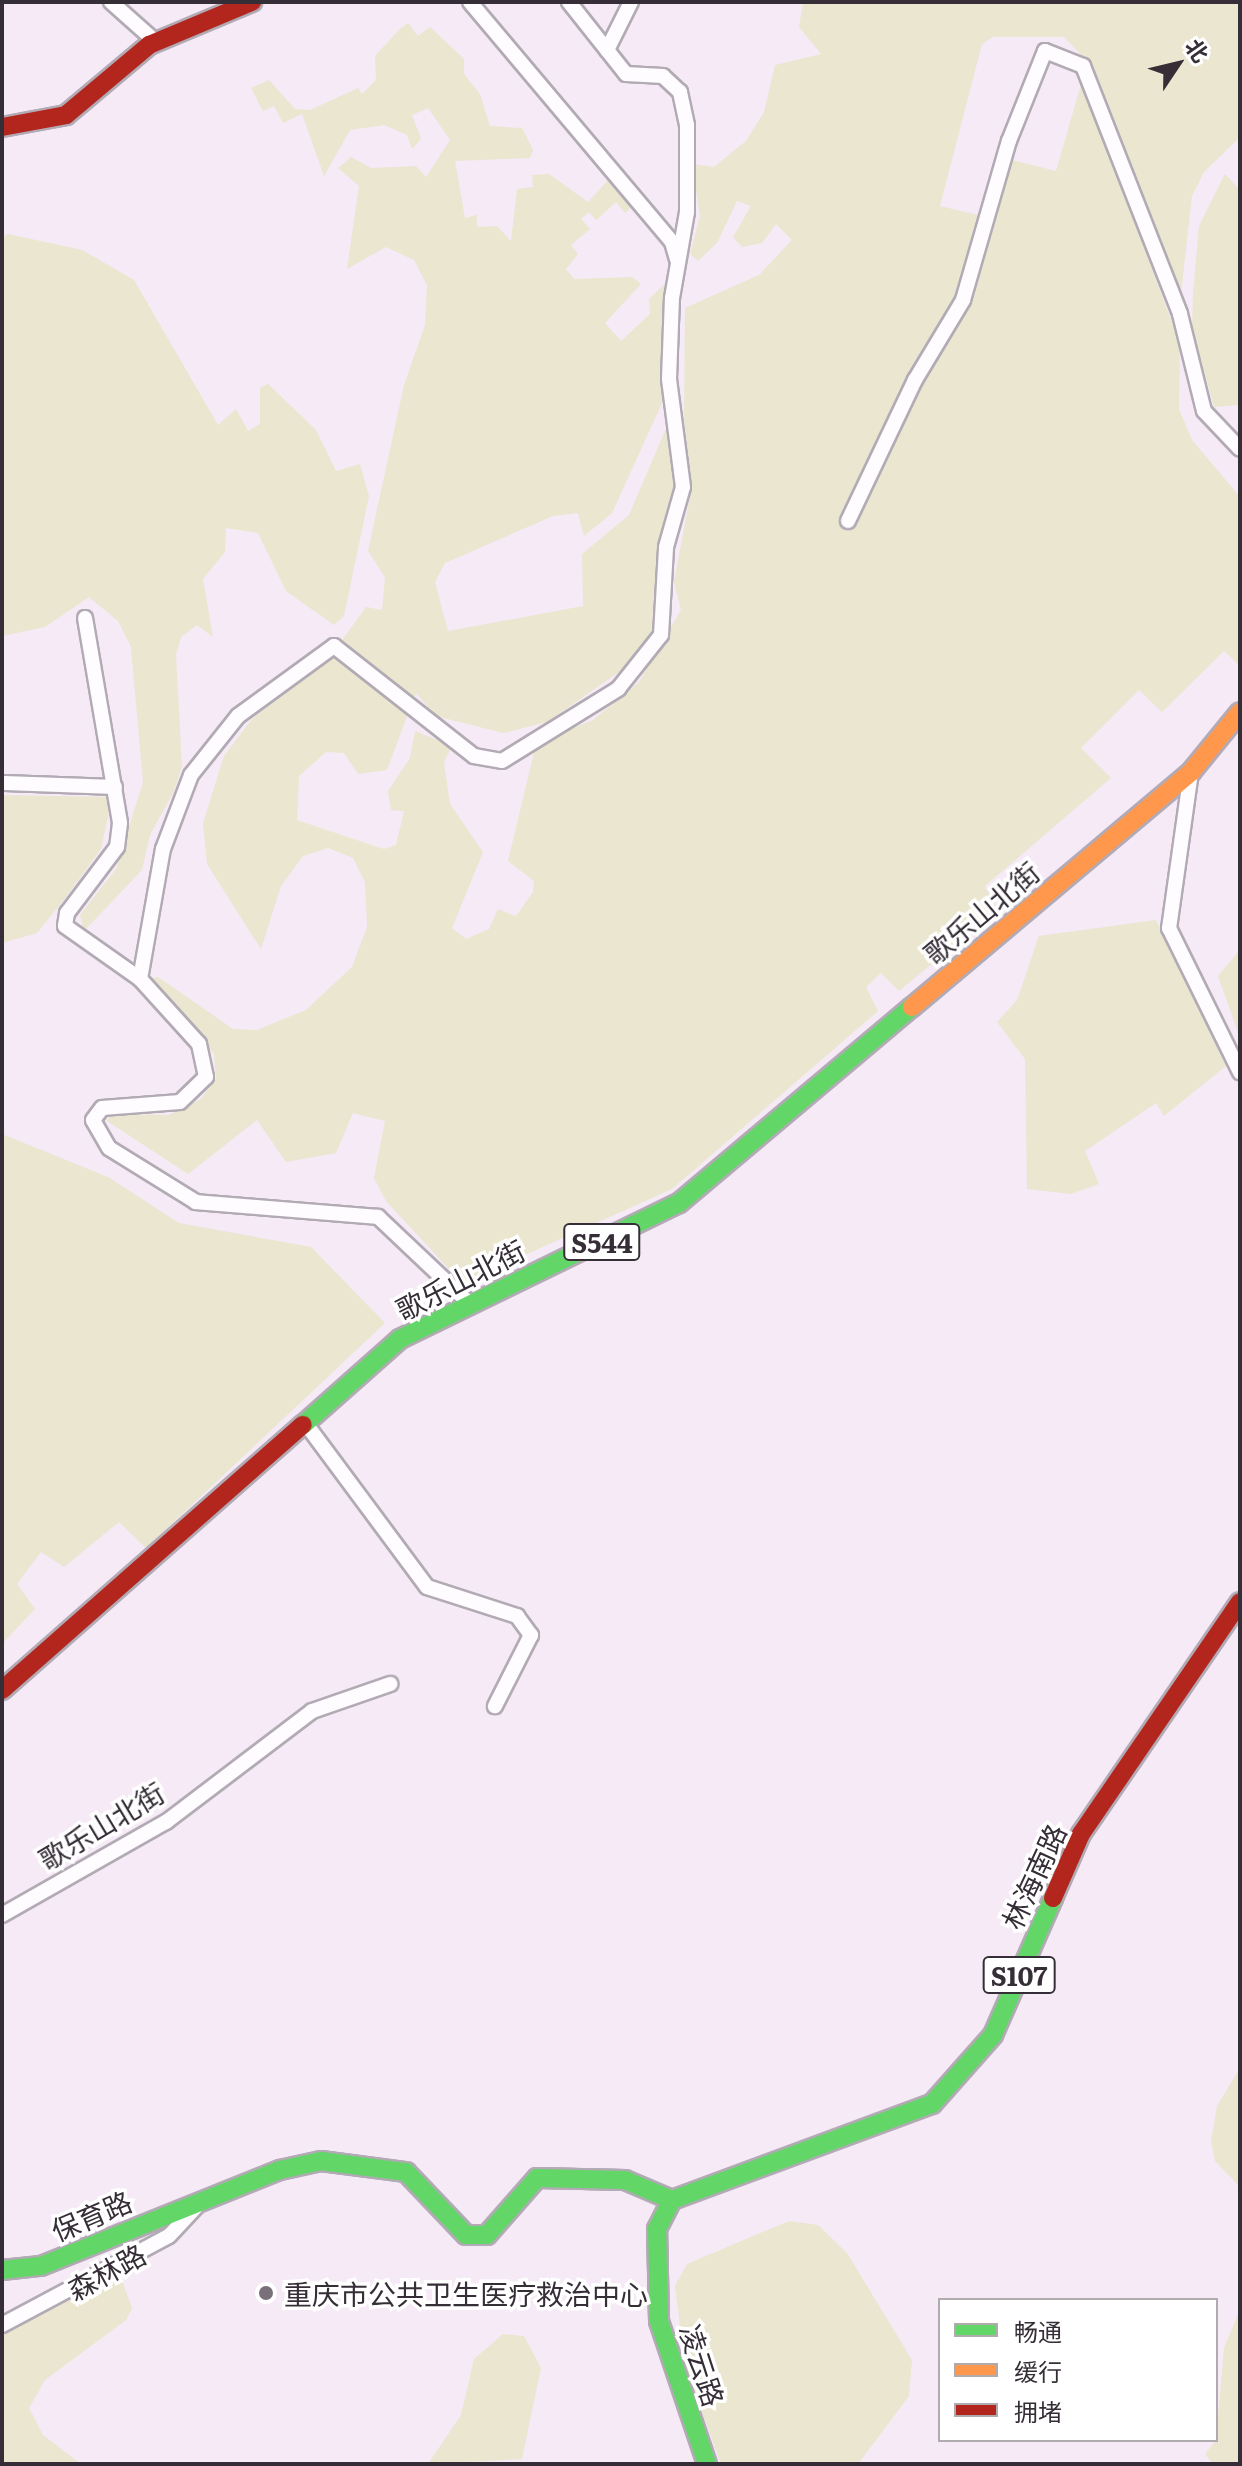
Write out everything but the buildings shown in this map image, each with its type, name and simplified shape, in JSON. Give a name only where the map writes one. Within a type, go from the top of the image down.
[{"type":"main road","points":[[2,127],[66,115],[156,42],[252,2]]},
{"type":"main road","name":"S544","points":[[1191,772],[1240,712]]},
{"type":"main road","name":"歌乐山北街","points":[[2,1690],[400,1339],[468,1302],[679,1203],[1191,772]]},
{"type":"main road","name":"林海南路","points":[[672,2200],[932,2104],[993,2035],[1081,1834],[1240,1602]]},
{"type":"main road","points":[[200,2202],[321,2161],[406,2172],[466,2235],[487,2235],[537,2178],[625,2180],[672,2200]]},
{"type":"main road","name":"凌云路","points":[[672,2200],[657,2229],[659,2321],[707,2464]]},
{"type":"main road","name":"保育路","points":[[2,2270],[41,2266],[200,2202]]},
{"type":"street","points":[[111,2],[156,42]]},
{"type":"street","points":[[470,2],[672,242],[679,263]]},
{"type":"street","points":[[140,979],[150,893],[191,775],[217,734],[334,646],[474,756],[502,761],[618,689],[644,660],[667,621],[666,547],[683,487],[669,379],[679,263],[687,212],[680,92],[663,76],[626,74],[569,2]]},
{"type":"street","points":[[607,50],[631,2]]},
{"type":"street","points":[[848,521],[915,380],[963,300],[1009,141],[1045,51],[1083,66],[1180,314],[1204,411],[1240,449]]},
{"type":"street","points":[[85,618],[115,787],[117,847],[67,913],[65,926],[140,979],[199,1044],[206,1077],[193,1094],[160,1108],[102,1108],[93,1120],[109,1148],[196,1202],[378,1217],[468,1302]]},
{"type":"street","points":[[1191,772],[1169,928],[1240,1072]]},
{"type":"street","points":[[2,783],[115,787]]},
{"type":"street","points":[[306,1424],[427,1587],[517,1616],[531,1635],[495,1706]]},
{"type":"street","name":"歌乐山北街","points":[[2,1915],[166,1822],[312,1711],[390,1684]]},
{"type":"street","name":"森林路","points":[[2,2325],[169,2236],[200,2202]]},
{"type":"shaded area","points":[[803,2],[1240,2],[1240,137],[1204,172],[1192,196],[1181,294],[1106,116],[1094,68],[1064,37],[993,37],[982,44],[940,206],[995,219],[1012,160],[1056,171],[1082,81],[1180,344],[1179,409],[1192,440],[1240,497],[1240,666],[1224,651],[1162,712],[1139,690],[1081,748],[1111,778],[985,886],[998,909],[899,991],[881,973],[866,987],[878,1011],[672,1189],[462,1283],[386,1201],[374,1178],[385,1121],[353,1113],[336,1153],[286,1162],[257,1120],[188,1174],[107,1121],[111,1114],[169,1115],[201,1099],[216,1078],[214,1054],[148,979],[158,977],[233,1029],[257,1030],[306,1010],[352,967],[367,927],[365,882],[353,858],[328,848],[303,856],[281,886],[261,949],[207,864],[203,823],[224,756],[252,719],[335,650],[366,607],[382,610],[385,577],[368,551],[404,385],[425,325],[427,285],[414,260],[386,247],[347,269],[359,186],[338,168],[351,157],[371,168],[416,166],[426,177],[450,140],[428,108],[412,115],[421,139],[412,149],[407,135],[384,125],[350,130],[324,176],[302,114],[283,123],[274,106],[263,111],[251,88],[269,80],[295,109],[310,110],[358,88],[362,94],[376,80],[375,56],[399,30],[408,23],[418,36],[430,27],[464,59],[464,74],[480,94],[490,126],[522,128],[533,150],[530,158],[455,161],[465,218],[477,215],[477,227],[497,226],[511,241],[517,189],[533,187],[532,175],[549,174],[588,202],[610,178],[633,205],[625,213],[616,202],[596,220],[589,212],[581,219],[590,229],[571,245],[578,254],[566,269],[574,279],[632,277],[641,284],[605,323],[621,341],[650,314],[649,299],[669,280],[663,401],[612,513],[584,536],[578,513],[553,516],[445,563],[435,582],[448,631],[583,606],[582,554],[629,515],[671,417],[675,485],[658,547],[661,615],[632,663],[547,722],[503,733],[436,716],[416,693],[387,770],[358,774],[344,753],[326,752],[299,776],[297,820],[384,849],[396,845],[404,811],[391,810],[388,791],[410,758],[415,731],[452,746],[444,762],[450,804],[483,852],[452,928],[466,939],[489,929],[498,909],[516,916],[533,892],[534,881],[508,861],[536,744],[593,720],[639,682],[681,610],[674,582],[692,486],[684,419],[685,308],[759,275],[792,240],[776,224],[762,243],[742,247],[733,237],[751,206],[737,201],[717,243],[698,261],[690,254],[700,216],[692,164],[714,167],[746,141],[764,112],[775,65],[821,54],[799,27]]},
{"type":"shaded area","points":[[1225,174],[1240,190],[1240,405],[1214,407],[1192,329],[1193,293],[1199,226]]},
{"type":"shaded area","points":[[8,234],[82,250],[134,280],[218,425],[236,409],[248,431],[260,424],[260,388],[268,384],[316,430],[336,471],[360,464],[369,496],[344,616],[334,625],[286,591],[258,533],[226,528],[225,552],[203,579],[213,637],[197,625],[181,637],[176,655],[182,766],[174,791],[150,835],[142,870],[84,931],[80,915],[116,869],[143,782],[131,647],[118,621],[89,597],[45,627],[2,636],[2,238]]},
{"type":"shaded area","points":[[2,795],[112,797],[101,849],[66,897],[37,933],[2,943]]},
{"type":"shaded area","points":[[1156,920],[1226,1066],[1164,1116],[1156,1103],[1085,1151],[1099,1184],[1071,1194],[1027,1189],[1025,1059],[997,1022],[1017,1000],[1039,936]]},
{"type":"shaded area","points":[[1240,950],[1240,1038],[1218,976]]},
{"type":"shaded area","points":[[2,1134],[108,1177],[179,1223],[311,1247],[385,1323],[146,1548],[119,1522],[64,1567],[41,1552],[17,1584],[35,1609],[2,1644]]},
{"type":"shaded area","points":[[1240,2068],[1240,2187],[1215,2161],[1211,2141],[1217,2106]]},
{"type":"shaded area","points":[[789,2221],[818,2225],[847,2253],[912,2360],[909,2396],[858,2464],[721,2464],[685,2365],[675,2286],[687,2264]]},
{"type":"shaded area","points":[[92,2269],[120,2275],[132,2308],[126,2320],[45,2380],[29,2408],[43,2435],[81,2464],[2,2464],[2,2317]]},
{"type":"shaded area","points":[[1240,2309],[1240,2464],[1213,2464],[1205,2454],[1214,2442],[1218,2442],[1224,2348]]},
{"type":"shaded area","points":[[503,2334],[524,2336],[541,2368],[522,2459],[428,2464],[461,2415],[474,2359]]},
{"type":"traffic: fast","points":[[303,1425],[400,1339],[679,1203],[912,1007]]},
{"type":"traffic: fast","points":[[707,2464],[659,2321],[657,2229],[672,2200],[932,2104],[993,2035],[1053,1898]]},
{"type":"traffic: fast","points":[[2,2270],[41,2266],[280,2170],[321,2161],[406,2172],[466,2235],[487,2235],[537,2178],[625,2180],[672,2200]]},
{"type":"traffic: slow","points":[[912,1007],[1191,772],[1240,712]]},
{"type":"traffic: jam","points":[[2,127],[66,115],[149,45],[252,2]]},
{"type":"traffic: jam","points":[[2,1690],[303,1425]]},
{"type":"traffic: jam","points":[[1053,1898],[1081,1834],[1240,1602]]},
{"type":"place","name":"重庆市公共卫生医疗救治中心","points":[[266,2293]]}]
